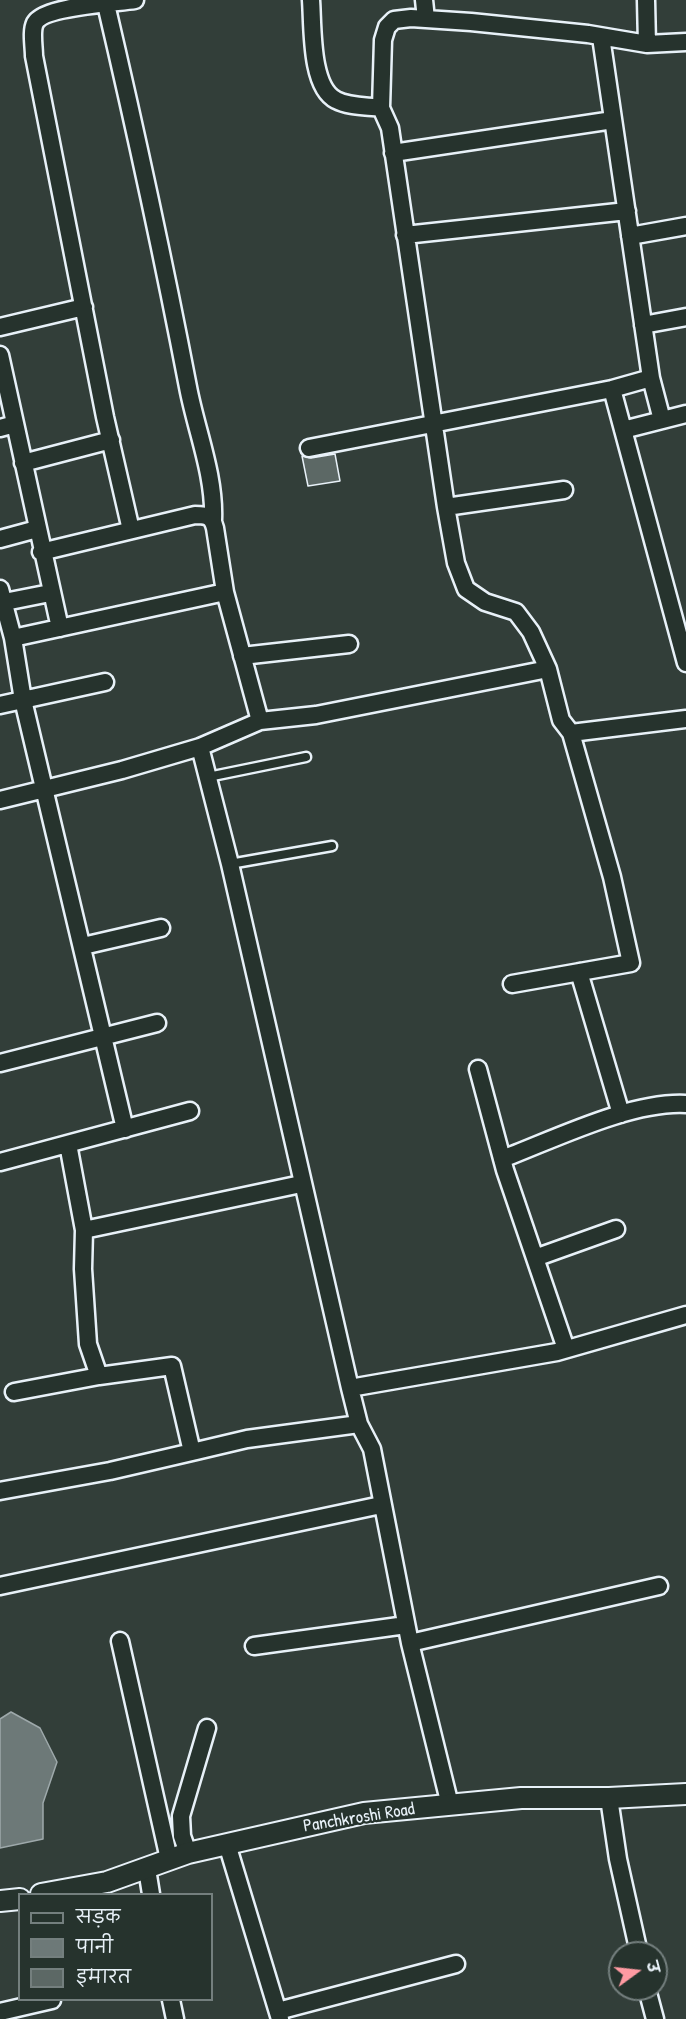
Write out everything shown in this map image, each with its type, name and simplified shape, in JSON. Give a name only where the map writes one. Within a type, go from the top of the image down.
[{"type":"street","points":[[131,530],[34,56],[33,33],[35,23],[42,16],[56,11],[106,2],[135,0]]},
{"type":"street","points":[[311,0],[315,59],[323,89],[338,101],[381,108]]},
{"type":"street","points":[[424,0],[426,19]]},
{"type":"street","points":[[646,0],[647,44]]},
{"type":"street","points":[[106,2],[139,145],[194,416],[212,486],[213,520],[225,592],[260,721]]},
{"type":"street","points":[[512,984],[631,963],[612,877],[571,733],[561,720],[548,669],[531,633],[516,612],[485,602],[466,589],[456,563],[433,424],[390,128],[381,108],[383,40],[387,27],[394,20],[426,19],[647,44],[686,42]]},
{"type":"street","points":[[601,37],[651,378],[662,420]]},
{"type":"street","points":[[393,153],[613,120]]},
{"type":"street","points":[[405,235],[627,211]]},
{"type":"street","points":[[630,236],[686,226]]},
{"type":"street","points":[[0,327],[84,307]]},
{"type":"street","points":[[643,325],[686,317]]},
{"type":"street","points":[[0,355],[7,426],[22,463],[50,593],[60,628]]},
{"type":"street","points":[[309,448],[612,389],[651,378]]},
{"type":"street","points":[[612,389],[686,663]]},
{"type":"street","points":[[623,430],[686,414]]},
{"type":"street","points":[[22,463],[111,440]]},
{"type":"street","points":[[446,507],[564,490]]},
{"type":"street","points":[[41,552],[195,515],[207,515],[213,520]]},
{"type":"street","points":[[0,539],[37,529]]},
{"type":"street","points":[[13,638],[225,592]]},
{"type":"street","points":[[50,593],[1,598],[13,638],[23,700],[105,1036],[125,1129]]},
{"type":"street","points":[[242,656],[349,644]]},
{"type":"street","points":[[0,800],[200,747],[260,721],[316,715],[548,669]]},
{"type":"street","points":[[0,705],[105,682]]},
{"type":"street","points":[[571,733],[686,719]]},
{"type":"street","points":[[200,747],[230,864],[301,1184],[350,1388],[359,1424],[372,1449],[406,1625],[450,1805]]},
{"type":"street","points":[[83,946],[161,928]]},
{"type":"street","points":[[579,972],[621,1114]]},
{"type":"street","points":[[0,1063],[157,1023]]},
{"type":"street","points":[[478,1070],[502,1159],[566,1350]]},
{"type":"street","points":[[502,1159],[621,1114],[665,1102],[686,1104]]},
{"type":"street","points":[[0,1162],[190,1111]]},
{"type":"street","points":[[68,1144],[84,1230],[83,1269],[88,1344],[99,1376]]},
{"type":"street","points":[[84,1230],[301,1184]]},
{"type":"street","points":[[535,1258],[616,1228]]},
{"type":"street","points":[[350,1388],[566,1350],[686,1315]]},
{"type":"street","points":[[14,1392],[99,1376],[172,1366],[192,1452]]},
{"type":"street","points":[[0,1491],[110,1471],[247,1438],[359,1424]]},
{"type":"street","points":[[0,1586],[381,1505]]},
{"type":"street","points":[[410,1643],[659,1586]]},
{"type":"street","points":[[254,1646],[406,1625]]},
{"type":"street","points":[[120,1641],[169,1859]]},
{"type":"street","points":[[188,1853],[182,1836],[181,1816],[207,1728]]},
{"type":"street","name":"Panchkroshi Road","points":[[46,1893],[107,1881],[188,1853],[364,1813],[521,1798],[609,1798],[686,1794]]},
{"type":"street","points":[[609,1798],[618,1859],[636,1941]]},
{"type":"street","points":[[227,1844],[279,2015],[456,1964]]},
{"type":"street","points":[[147,1869],[152,1893]]},
{"type":"street","points":[[0,1901],[18,1899]]},
{"type":"street","points":[[0,2012],[48,2001]]},
{"type":"street","points":[[171,2001],[175,2019]]},
{"type":"street","points":[[650,2001],[655,2019]]},
{"type":"lane","points":[[208,777],[306,757]]},
{"type":"lane","points":[[230,864],[332,846]]},
{"type":"water","points":[[11,1712],[40,1728],[57,1762],[43,1803],[43,1839],[0,1848],[0,1719]]},
{"type":"building","points":[[335,454],[340,481],[308,486],[302,456],[311,458]]}]
